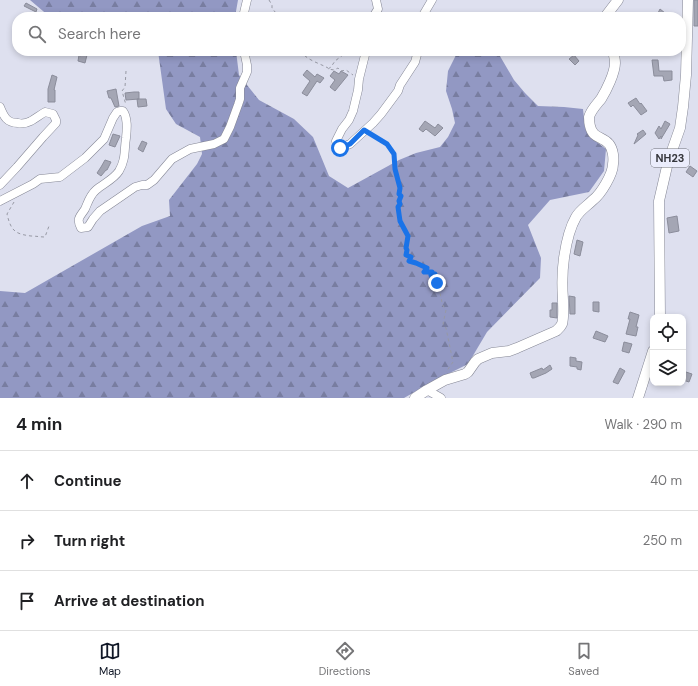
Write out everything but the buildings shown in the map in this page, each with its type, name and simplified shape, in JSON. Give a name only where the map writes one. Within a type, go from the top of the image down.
[{"type":"main road","points":[[608,12],[618,0]]},
{"type":"main road","name":"NH23","points":[[660,314],[659,201],[668,162],[681,121],[686,86],[688,0]]},
{"type":"main road","points":[[415,398],[445,380],[465,374],[478,359],[492,353],[517,348],[556,331],[561,327],[563,320],[563,261],[571,228],[580,211],[594,200],[610,175],[614,164],[611,146],[608,142],[596,136],[591,131],[589,123],[589,118],[593,108],[601,99],[614,71],[614,56]]},
{"type":"main road","points":[[638,398],[650,360]]},
{"type":"street","points":[[244,12],[247,0]]},
{"type":"street","points":[[376,0],[378,9],[376,12]]},
{"type":"street","points":[[425,12],[432,0]]},
{"type":"street","points":[[0,201],[40,179],[60,176],[85,158],[104,139],[117,112],[123,111],[126,115],[125,156],[118,173],[95,191],[78,219],[82,228],[88,227],[93,218],[100,211],[135,187],[147,185],[154,180],[172,159],[190,149],[214,144],[224,139],[240,99],[240,88],[247,65],[245,56]]},
{"type":"street","points":[[365,56],[353,111],[336,141],[340,148],[350,144],[381,114],[398,91],[400,85],[415,62],[417,56]]},
{"type":"street","points":[[0,107],[3,114],[10,122],[22,124],[30,122],[45,112],[53,114],[56,124],[42,137],[0,185]]},
{"type":"street","points":[[427,390],[441,398]]},
{"type":"path","points":[[269,0],[275,12]]},
{"type":"path","points":[[306,56],[328,69],[334,70],[338,68],[341,71],[346,70],[358,80],[359,79]]},
{"type":"path","points":[[328,69],[342,56]]},
{"type":"path","points":[[123,111],[127,108],[122,91],[125,87],[126,71]]},
{"type":"path","points":[[364,130],[387,144],[394,154],[395,169],[400,188],[399,194],[401,196],[398,207],[400,221],[408,236],[406,255],[411,257],[409,261],[427,268],[424,272],[432,272],[431,275],[435,274],[432,277],[440,287],[439,292],[442,299],[442,304],[446,310],[443,324],[446,328],[453,362],[446,370],[445,380]]},
{"type":"path","points":[[16,193],[13,205],[7,214],[15,232],[21,235],[45,237],[49,226]]},
{"type":"green space","points":[[30,0],[238,0],[236,12],[44,12]]},
{"type":"green space","points":[[159,56],[237,56],[239,75],[259,100],[294,119],[313,137],[329,176],[348,188],[399,160],[416,153],[440,147],[448,137],[455,123],[446,91],[448,71],[456,56],[500,56],[514,80],[538,106],[583,109],[585,128],[594,140],[606,149],[604,171],[589,192],[550,200],[528,225],[541,258],[540,278],[487,332],[468,364],[404,398],[0,398],[0,291],[25,293],[142,226],[170,216],[169,200],[197,164],[202,154],[200,137],[176,124],[166,109]]},
{"type":"route","points":[[340,148],[350,144],[364,130],[387,144],[394,154],[395,169],[400,188],[399,194],[401,196],[398,207],[400,221],[408,236],[406,255],[411,257],[409,261],[427,268],[424,272],[432,272],[431,275],[435,274],[432,277],[437,283]]}]
